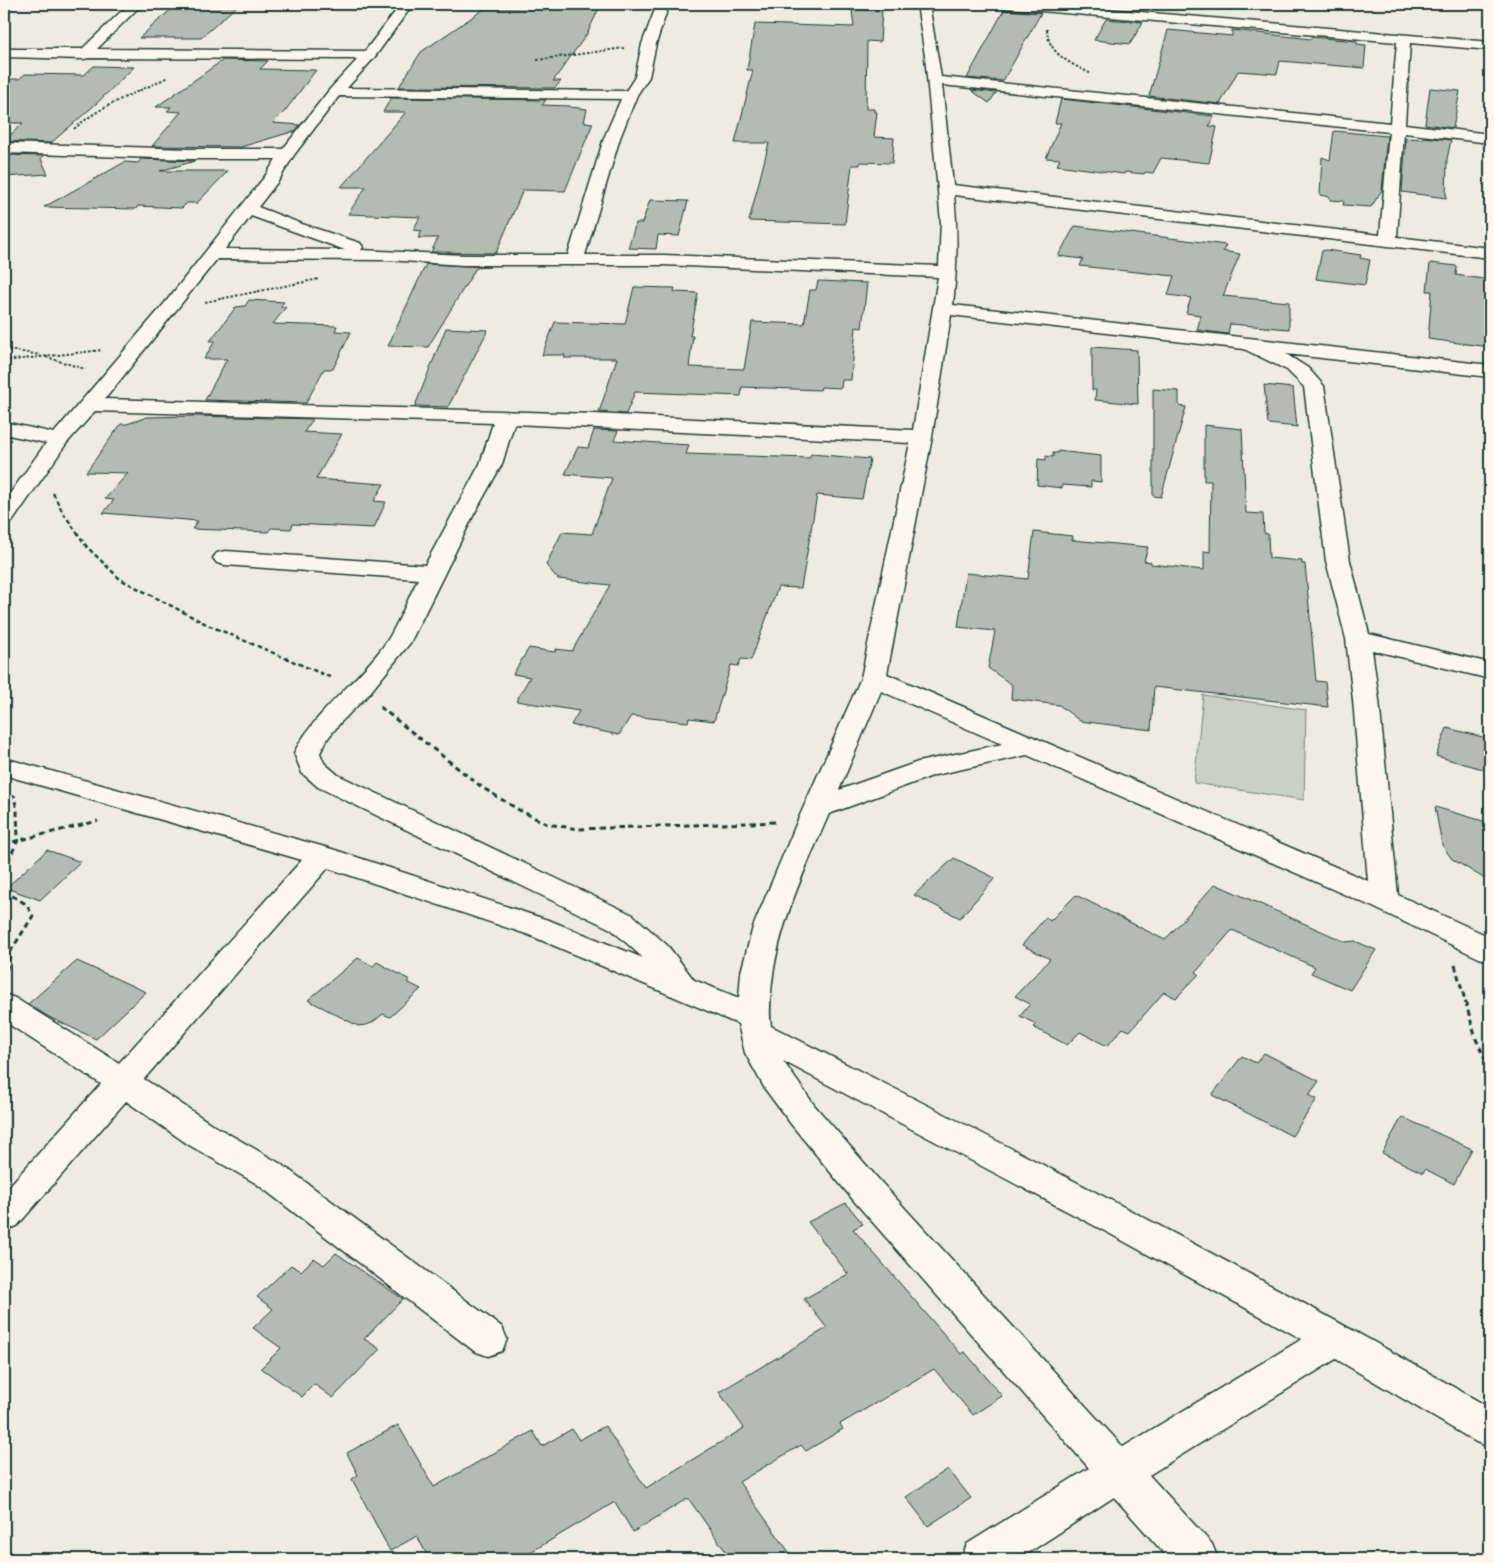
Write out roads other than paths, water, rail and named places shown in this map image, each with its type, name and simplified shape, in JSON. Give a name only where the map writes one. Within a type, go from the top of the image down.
[{"type":"street","points":[[84,54],[136,4]]},
{"type":"street","points":[[4,517],[59,440],[90,406],[170,308],[273,177],[287,154],[335,92],[369,55],[408,4]]},
{"type":"street","points":[[923,4],[934,80],[949,222],[948,272],[922,437],[874,678],[814,815],[768,927],[757,972],[755,1025],[761,1053],[777,1080],[803,1115],[867,1191],[1197,1559]]},
{"type":"street","points":[[1006,4],[1490,46]]},
{"type":"street","points":[[575,260],[592,210],[612,138],[630,95],[642,77],[649,44],[663,5]]},
{"type":"street","points":[[1388,242],[1404,38]]},
{"type":"street","points":[[4,53],[369,55]]},
{"type":"street","points":[[934,80],[1490,139]]},
{"type":"street","points":[[335,92],[630,95]]},
{"type":"street","points":[[4,148],[287,154]]},
{"type":"street","points":[[946,189],[1490,253]]},
{"type":"street","points":[[248,209],[304,231],[386,255]]},
{"type":"street","points":[[213,254],[386,255],[463,260],[664,260],[948,272]]},
{"type":"street","points":[[943,309],[1490,371]]},
{"type":"street","points":[[1251,345],[1292,365],[1308,378],[1314,386],[1316,394],[1338,561],[1358,639],[1366,700],[1384,900]]},
{"type":"street","points":[[1308,378],[1341,355]]},
{"type":"street","points":[[90,406],[594,420],[922,437]]},
{"type":"street","points":[[505,418],[491,464],[462,516],[398,643],[359,690],[316,736],[307,752],[312,766],[328,781],[622,922],[657,954],[684,989]]},
{"type":"street","points":[[4,428],[25,431],[59,440]]},
{"type":"street","points":[[225,558],[433,573]]},
{"type":"street","points":[[1358,639],[1490,671]]},
{"type":"street","points":[[874,678],[1384,900],[1490,950]]},
{"type":"street","points":[[814,815],[928,768],[962,759],[1030,746]]},
{"type":"street","points":[[7,766],[322,856],[540,928],[684,989],[1079,1198],[1490,1429]]},
{"type":"street","points":[[4,1216],[322,856]]},
{"type":"street","points":[[4,994],[122,1081],[201,1135],[269,1174],[488,1339]]},
{"type":"street","points":[[982,1559],[1334,1340]]}]
